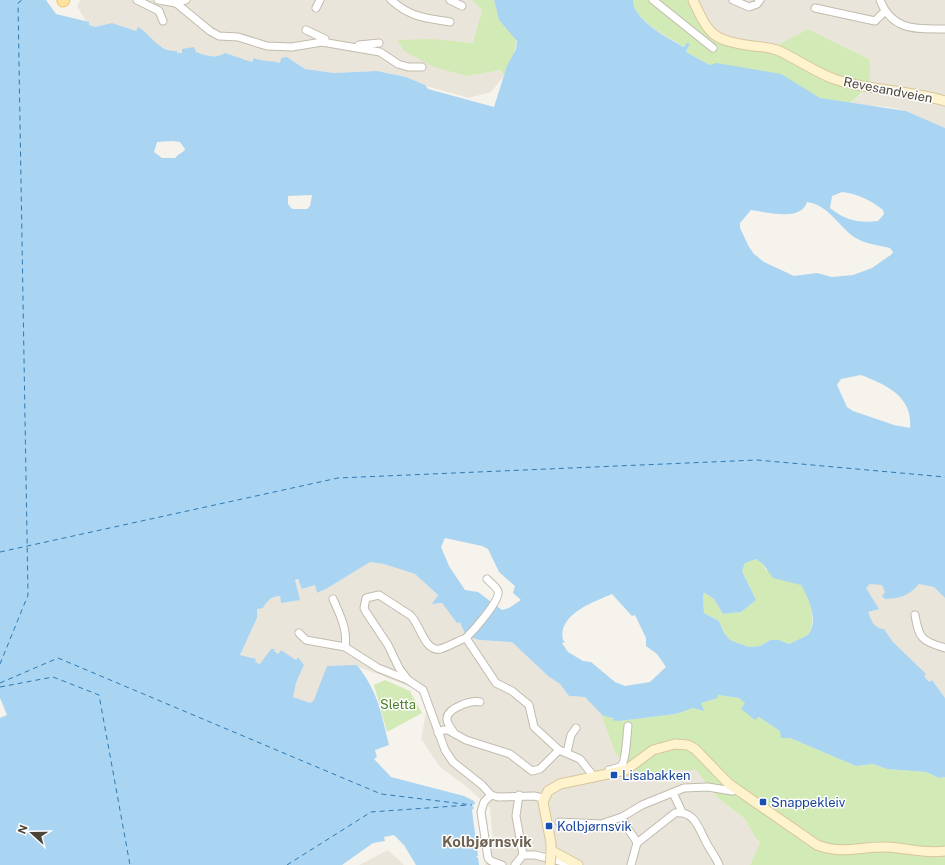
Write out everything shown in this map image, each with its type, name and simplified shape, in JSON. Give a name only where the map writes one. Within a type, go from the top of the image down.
[{"type":"main road","name":"Revesandveien","points":[[693,0],[703,22],[710,31],[719,38],[731,42],[778,50],[813,71],[839,80],[881,90],[907,91],[945,101]]},
{"type":"main road","points":[[550,865],[552,853],[543,807],[543,798],[548,791],[554,786],[592,776],[626,770],[653,750],[666,745],[680,744],[691,746],[700,753],[729,784],[810,840],[826,848],[844,851],[887,847],[926,852],[945,851]]},
{"type":"main road","points":[[552,853],[578,865]]},
{"type":"street","points":[[137,0],[159,11],[163,21]]},
{"type":"street","points":[[158,0],[176,3],[186,0]]},
{"type":"street","points":[[316,8],[320,0]]},
{"type":"street","points":[[392,0],[400,8],[416,16],[431,20],[450,22]]},
{"type":"street","points":[[450,0],[462,6]]},
{"type":"street","points":[[653,0],[713,48]]},
{"type":"street","points":[[733,0],[749,7],[758,4],[760,0]]},
{"type":"street","points":[[880,0],[884,12],[893,21],[912,28],[945,29]]},
{"type":"street","points":[[176,3],[210,31],[219,36],[238,37],[267,46],[292,47],[317,41],[357,45],[379,44]]},
{"type":"street","points":[[815,8],[875,21],[884,12]]},
{"type":"street","points":[[306,30],[333,43],[380,52],[398,64],[408,67],[422,67]]},
{"type":"street","points":[[408,680],[399,668],[388,645],[366,612],[364,608],[366,598],[379,595],[396,608],[410,615],[415,619],[426,641],[432,648],[439,649],[466,638],[494,604],[498,595],[498,590],[487,579]]},
{"type":"street","points":[[333,599],[343,623],[346,640],[345,647]]},
{"type":"street","points":[[914,615],[916,628],[922,638],[945,648]]},
{"type":"street","points":[[299,633],[306,640],[345,647],[378,668],[408,680],[423,690],[444,750],[453,762],[482,785],[491,795],[498,797],[519,795],[543,798]]},
{"type":"street","points":[[466,638],[496,683],[512,691],[529,706],[534,727],[559,750],[567,752],[580,759],[592,776],[621,766],[625,761],[628,726]]},
{"type":"street","points":[[456,735],[447,721],[447,717],[450,712],[465,703],[480,702]]},
{"type":"street","points":[[567,752],[571,735],[576,728]]},
{"type":"street","points":[[438,733],[443,730],[448,730],[456,735],[510,754],[532,771],[540,768],[559,750]]},
{"type":"street","points":[[559,822],[592,825],[622,817],[642,805],[694,786],[732,791],[737,790]]},
{"type":"street","points":[[673,793],[682,812]]},
{"type":"street","points":[[491,795],[484,802],[481,812],[488,858],[502,865]]},
{"type":"street","points":[[515,865],[523,855],[516,816],[519,795]]},
{"type":"street","points":[[630,865],[637,843],[675,813],[682,812],[689,814],[702,831],[705,840],[714,852],[719,865]]},
{"type":"street","points":[[622,817],[623,822],[631,831],[637,843]]},
{"type":"street","points":[[523,855],[535,856],[573,865]]},
{"type":"shaded area","points":[[81,0],[472,0],[482,10],[474,43],[456,42],[467,76],[501,70],[504,76],[491,92],[469,98],[426,86],[406,77],[377,71],[334,73],[305,69],[287,57],[280,64],[254,58],[252,62],[246,61],[247,59],[207,56],[182,50],[182,53],[177,53],[177,51],[172,51],[159,46],[138,28],[136,31],[112,23],[95,27],[88,25],[77,6]]},
{"type":"shaded area","points":[[689,0],[945,0],[945,128],[906,111],[889,107],[849,104],[865,91],[869,59],[839,44],[808,29],[767,51],[706,31]]},
{"type":"shaded area","points":[[370,562],[384,564],[415,574],[438,595],[433,604],[442,603],[457,622],[460,622],[480,640],[512,642],[548,676],[560,684],[569,696],[585,697],[601,714],[616,755],[644,776],[677,770],[696,770],[718,798],[745,819],[756,839],[760,842],[750,865],[485,865],[493,841],[490,808],[467,787],[440,767],[421,739],[427,707],[421,691],[357,665],[310,703],[293,697],[296,683],[304,665],[298,657],[296,660],[281,650],[278,654],[274,651],[260,664],[255,662],[255,659],[240,655],[257,618],[257,608],[263,608],[269,599],[276,596],[280,596],[281,603],[295,580],[315,585],[318,593]]},
{"type":"shaded area","points":[[874,583],[882,585],[885,588],[885,599],[893,599],[919,584],[934,587],[945,598],[945,698],[932,680],[929,683],[923,676],[925,674],[893,642],[884,629],[877,628],[873,624],[868,612],[874,610],[866,588],[867,585]]},
{"type":"shaded area","points":[[388,850],[404,865],[359,865]]},
{"type":"green space","points":[[472,0],[494,0],[499,20],[516,38],[514,53],[504,76],[501,70],[467,76],[434,67],[404,51],[397,40],[432,39],[473,43],[482,10]]},
{"type":"green space","points":[[633,0],[689,0],[706,31],[767,51],[808,29],[869,59],[870,75],[868,85],[849,104],[820,98],[710,65],[686,51],[690,44],[685,47],[653,28],[639,15]]},
{"type":"green space","points":[[756,559],[763,564],[766,570],[792,579],[804,588],[812,609],[812,624],[808,635],[789,644],[779,640],[770,640],[760,646],[749,647],[730,640],[724,633],[719,621],[704,613],[703,594],[705,593],[714,599],[723,614],[741,612],[756,600],[742,571],[745,563]]},
{"type":"green space","name":"Sletta","points":[[385,680],[410,691],[422,713],[387,732],[374,685]]},
{"type":"green space","points":[[718,695],[739,698],[746,703],[741,709],[759,717],[780,731],[782,738],[790,738],[856,766],[873,764],[887,769],[926,772],[939,778],[945,777],[945,865],[750,865],[760,842],[756,839],[745,819],[718,798],[696,770],[677,770],[644,776],[616,755],[601,714],[619,721],[676,714],[693,708],[703,711],[701,703],[718,698]]},
{"type":"water","points":[[0,0],[46,0],[56,14],[89,22],[89,25],[95,27],[112,23],[136,31],[138,27],[160,46],[170,51],[177,51],[177,53],[182,53],[182,49],[194,47],[196,52],[207,56],[218,56],[225,53],[252,62],[254,58],[280,63],[281,58],[287,57],[305,69],[334,73],[377,71],[406,77],[425,85],[428,89],[494,107],[507,66],[516,49],[517,41],[499,20],[494,0],[633,0],[639,15],[652,28],[684,47],[687,43],[690,44],[686,51],[710,65],[716,63],[781,74],[820,98],[906,111],[945,128],[945,598],[934,587],[919,584],[908,594],[890,599],[885,599],[882,596],[885,592],[882,585],[870,584],[866,588],[879,609],[868,612],[873,624],[884,629],[893,642],[926,674],[924,676],[929,682],[932,680],[945,698],[945,777],[939,778],[926,772],[887,769],[873,764],[856,766],[790,738],[781,738],[780,731],[759,717],[755,720],[741,709],[745,703],[739,698],[718,695],[718,698],[701,703],[704,711],[693,708],[676,714],[619,721],[611,720],[615,719],[602,715],[585,697],[569,696],[560,684],[548,676],[512,642],[480,640],[466,636],[460,622],[457,623],[442,603],[432,604],[438,595],[415,574],[384,564],[370,562],[317,593],[315,585],[302,589],[298,579],[295,580],[300,600],[281,603],[280,596],[277,596],[270,599],[263,608],[257,609],[257,618],[240,655],[256,659],[255,662],[260,664],[271,649],[275,649],[274,651],[278,654],[281,650],[296,660],[298,657],[304,665],[296,683],[293,697],[310,703],[314,700],[327,666],[357,665],[370,684],[374,693],[383,719],[389,745],[375,750],[377,757],[374,759],[391,777],[464,796],[474,801],[475,804],[472,805],[474,808],[472,810],[478,856],[476,856],[478,858],[479,865],[416,865],[404,845],[394,835],[384,837],[385,841],[373,843],[342,865],[0,865],[0,718],[7,715],[0,698]],"holes":[[[157,142],[180,142],[185,149],[175,158],[162,158],[154,152]],[[842,192],[853,194],[869,201],[883,210],[884,214],[878,221],[865,222],[847,218],[830,208],[832,196]],[[312,195],[310,206],[307,209],[292,209],[288,204],[288,196]],[[807,202],[814,204],[827,211],[854,237],[867,243],[890,248],[893,252],[872,268],[853,275],[832,277],[817,273],[794,276],[764,262],[754,254],[740,228],[740,223],[751,210],[774,214],[791,214],[798,212]],[[861,375],[889,388],[903,400],[910,417],[910,428],[894,425],[853,411],[847,407],[837,385],[841,379]],[[445,538],[482,546],[488,549],[499,572],[515,586],[513,593],[521,600],[509,608],[502,610],[478,592],[465,590],[449,566],[441,547]],[[756,559],[763,564],[773,578],[801,585],[810,603],[813,616],[813,623],[808,635],[789,644],[779,640],[770,640],[760,646],[749,647],[730,640],[724,633],[719,621],[704,613],[703,594],[705,593],[714,599],[723,614],[741,612],[756,600],[742,571],[745,563]],[[612,594],[632,616],[635,615],[646,638],[646,646],[657,654],[666,667],[650,682],[625,686],[615,682],[591,662],[583,661],[568,652],[562,643],[565,642],[563,640],[565,623],[578,611],[595,601]]]},
{"type":"ferry route","points":[[0,664],[28,595],[18,3],[22,0]]},
{"type":"ferry route","points":[[0,552],[338,478],[757,460],[945,477]]},
{"type":"ferry route","points":[[0,683],[58,658],[381,794],[472,805]]},
{"type":"ferry route","points":[[0,687],[53,677],[99,695],[130,865]]},
{"type":"ferry route","points":[[287,865],[371,812],[469,805]]},
{"type":"place","name":"Lisabakken","points":[[614,775]]},
{"type":"place","name":"Snappekleiv","points":[[763,802]]},
{"type":"place","name":"Kolbjørnsvik","points":[[549,826]]},
{"type":"district","name":"Kolbjørnsvik","points":[[487,841]]}]
